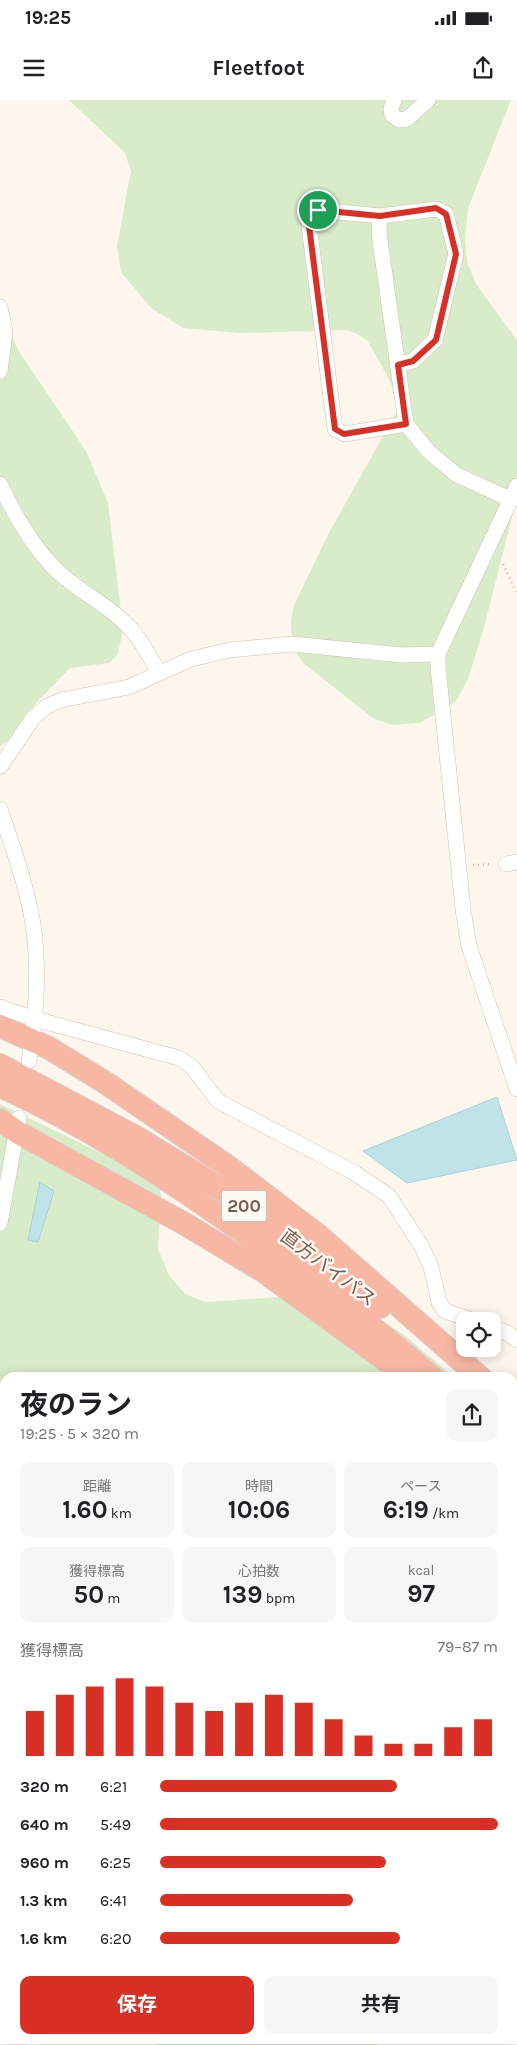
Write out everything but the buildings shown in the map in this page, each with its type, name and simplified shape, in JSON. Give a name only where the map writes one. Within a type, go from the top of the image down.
[{"type":"highway","points":[[0,1026],[32,1040],[106,1083],[230,1168],[318,1235],[474,1372]]},
{"type":"highway","name":"直方バイパス","points":[[0,1065],[136,1137],[223,1190],[336,1274],[459,1372]]},
{"type":"highway","name":"直方バイパス","points":[[0,1086],[25,1097],[112,1146],[179,1187],[308,1276],[426,1372]]},
{"type":"highway","points":[[12,1123],[263,1271],[402,1372]]},
{"type":"street","points":[[394,100],[391,108],[392,116],[399,120],[407,120],[428,100]]},
{"type":"street","points":[[398,365],[413,361],[436,340],[456,254],[446,214],[436,208],[380,216],[318,210],[308,218],[335,429],[344,434],[406,424]]},
{"type":"street","points":[[380,216],[380,233],[406,424],[429,452],[457,475],[514,493],[438,654],[469,946],[517,1089]]},
{"type":"street","points":[[0,306],[5,332],[0,371]]},
{"type":"street","points":[[0,484],[32,543],[55,569],[89,597],[124,621],[136,635],[159,672]]},
{"type":"street","points":[[0,767],[34,718],[46,707],[61,700],[129,687],[191,659],[230,650],[292,644],[401,655],[438,654]]},
{"type":"street","points":[[0,809],[30,909],[37,965],[32,1040]]},
{"type":"street","points":[[0,1006],[32,1040],[179,1058],[192,1067],[218,1101],[353,1172],[389,1196],[422,1247],[431,1267],[439,1302],[445,1311],[456,1315]]},
{"type":"street","points":[[0,1223],[12,1123]]},
{"type":"street","points":[[501,1331],[517,1340]]},
{"type":"path","points":[[503,564],[517,594]]},
{"type":"path","points":[[459,866],[512,863]]},
{"type":"green space","points":[[69,100],[511,100],[468,208],[465,237],[467,262],[476,284],[517,340],[517,498],[483,631],[468,679],[456,701],[438,713],[419,723],[393,725],[374,719],[303,663],[292,645],[291,620],[294,605],[330,531],[396,413],[396,397],[388,377],[367,340],[347,330],[242,333],[183,328],[151,308],[121,272],[117,246],[131,171],[125,153]]},
{"type":"green space","points":[[0,306],[18,350],[86,451],[108,503],[123,629],[118,654],[109,663],[70,668],[36,703],[9,740],[0,746]]},
{"type":"green space","points":[[0,1104],[154,1179],[159,1186],[161,1196],[158,1249],[169,1275],[185,1294],[205,1302],[279,1297],[304,1293],[373,1316],[403,1334],[448,1372],[0,1372]]},
{"type":"green space","points":[[156,2044],[377,2044],[377,2045]]},
{"type":"water","points":[[497,1097],[517,1160],[407,1183],[363,1151]]},
{"type":"water","points":[[40,1182],[54,1191],[38,1242],[28,1240]]},
{"type":"route","points":[[436,208],[446,214],[456,254],[436,340],[413,361],[398,365],[406,424],[344,434],[335,429],[308,218],[318,210],[380,216],[436,208]]}]
